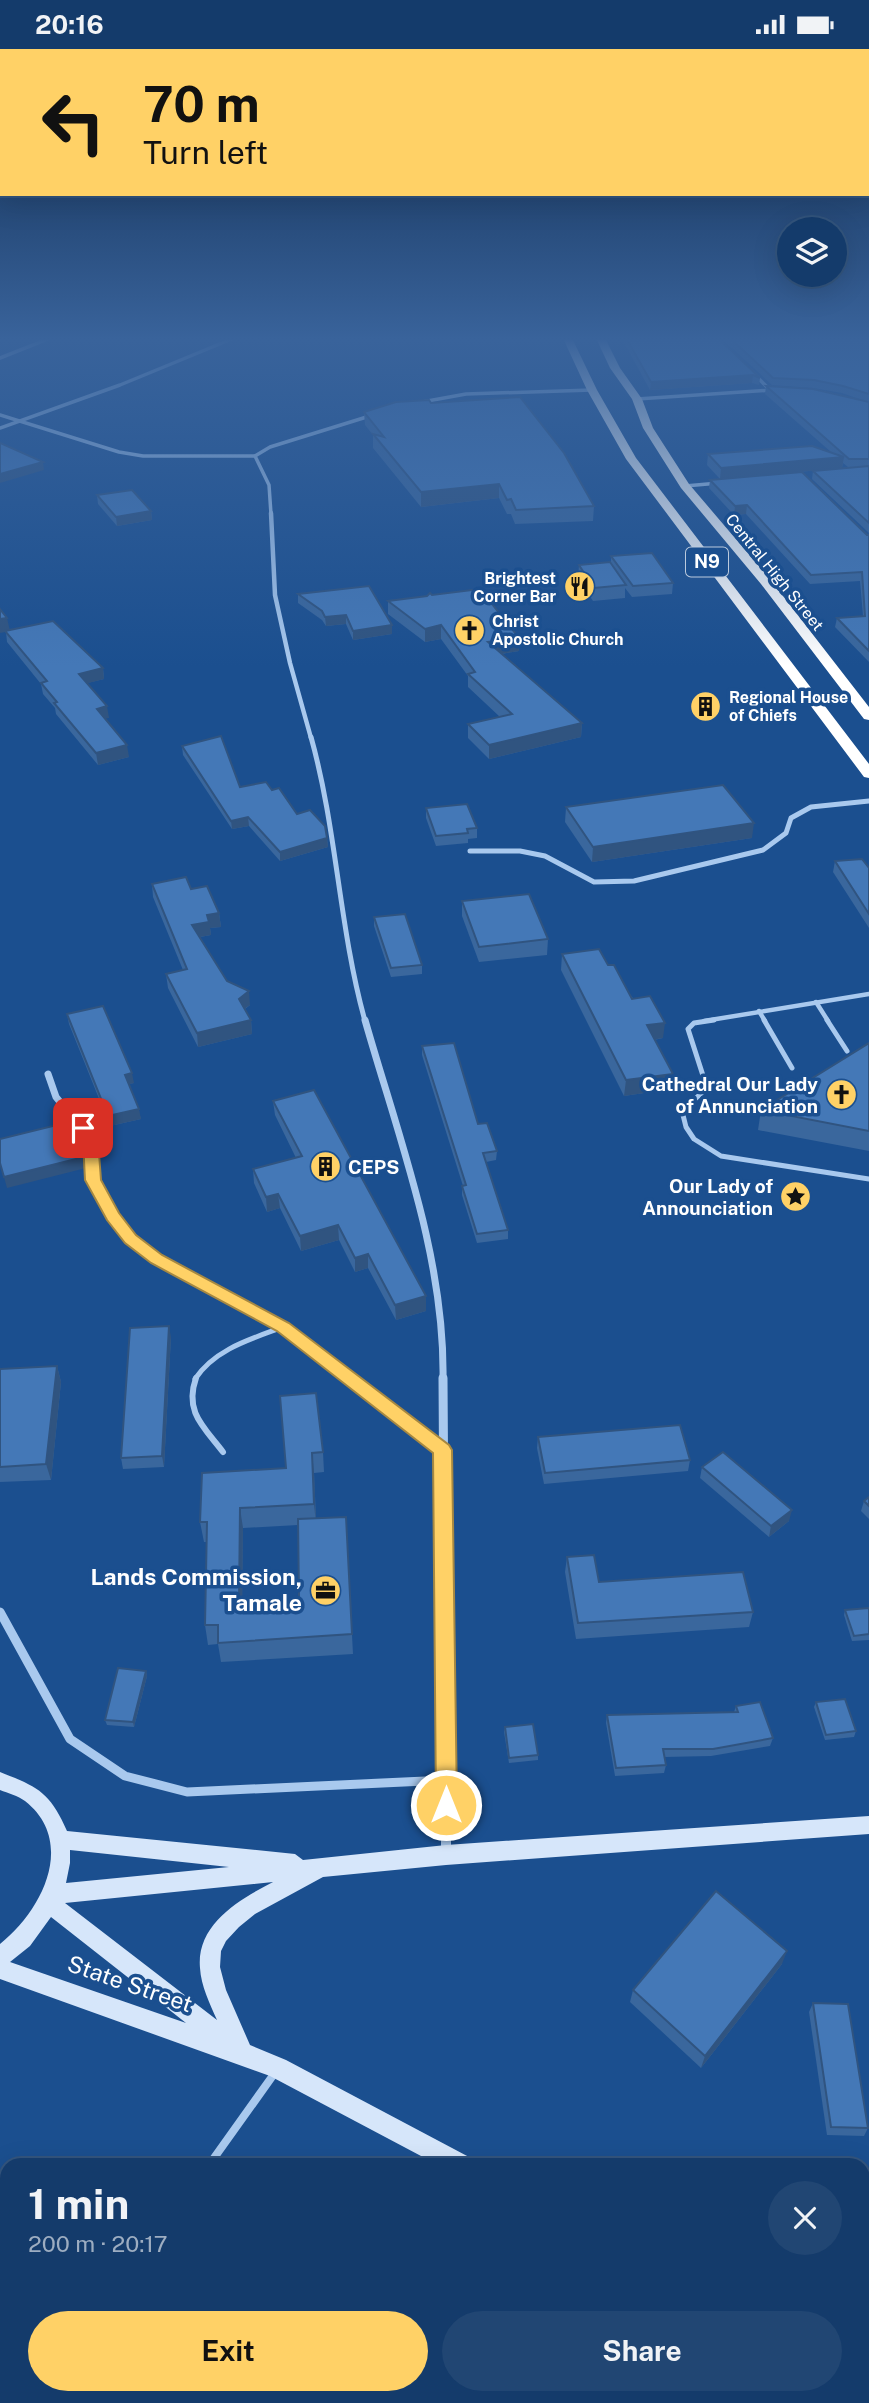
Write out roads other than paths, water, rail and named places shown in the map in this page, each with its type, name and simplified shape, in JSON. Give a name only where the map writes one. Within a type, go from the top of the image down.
[{"type":"highway","name":"N9","points":[[624,446],[716,574],[869,774]]},
{"type":"highway","name":"Central High Street","points":[[659,446],[685,486],[765,581],[869,716]]},
{"type":"highway","points":[[783,659],[829,665]]},
{"type":"street","points":[[100,446],[143,456],[255,456],[274,446]]},
{"type":"street","points":[[255,456],[269,485],[275,595],[290,663],[323,780],[352,975],[425,1231],[444,1336],[442,1450],[446,1855]]},
{"type":"street","points":[[685,486],[723,482]]},
{"type":"street","points":[[470,851],[520,851],[545,856],[594,883],[634,881],[763,850],[786,833],[791,818],[811,807],[869,801]]},
{"type":"street","points":[[48,1074],[56,1097],[91,1140],[93,1180],[113,1216],[130,1239],[156,1259],[283,1327],[442,1450]]},
{"type":"street","points":[[0,1612],[70,1739],[125,1776],[187,1792],[447,1780]]},
{"type":"street","points":[[0,1781],[15,1784],[36,1797],[52,1816],[60,1840],[61,1867],[52,1899],[34,1928],[0,1957]]},
{"type":"street","points":[[52,1899],[446,1855],[869,1825]]},
{"type":"street","points":[[60,1840],[324,1867]]},
{"type":"street","points":[[242,2053],[219,2003],[210,1964],[217,1936],[241,1910],[324,1867]]},
{"type":"street","name":"State Street","points":[[52,1899],[242,2053]]},
{"type":"street","name":"State Street","points":[[0,1969],[278,2068],[448,2158]]},
{"type":"lane","points":[[869,994],[704,1019],[688,1029],[707,1088],[682,1111],[687,1131],[699,1146],[722,1156],[869,1179]]},
{"type":"lane","points":[[816,1002],[847,1051]]},
{"type":"lane","points":[[760,1011],[792,1068]]},
{"type":"lane","points":[[223,1451],[194,1411],[192,1388],[205,1365],[226,1349],[283,1327]]},
{"type":"lane","points":[[214,2158],[278,2068]]},
{"type":"place","name":"Brightest Corner Bar","points":[[579,587]]},
{"type":"place","name":"Christ Apostolic Church","points":[[469,630]]},
{"type":"place","name":"Regional House of Chiefs","points":[[706,706]]},
{"type":"place","name":"Cathedral Our Lady of Annunciation","points":[[841,1095]]},
{"type":"place","name":"CEPS","points":[[325,1167]]},
{"type":"place","name":"Our Lady of Announciation","points":[[796,1197]]},
{"type":"place","name":"Lands Commission, Tamale","points":[[325,1590]]}]
